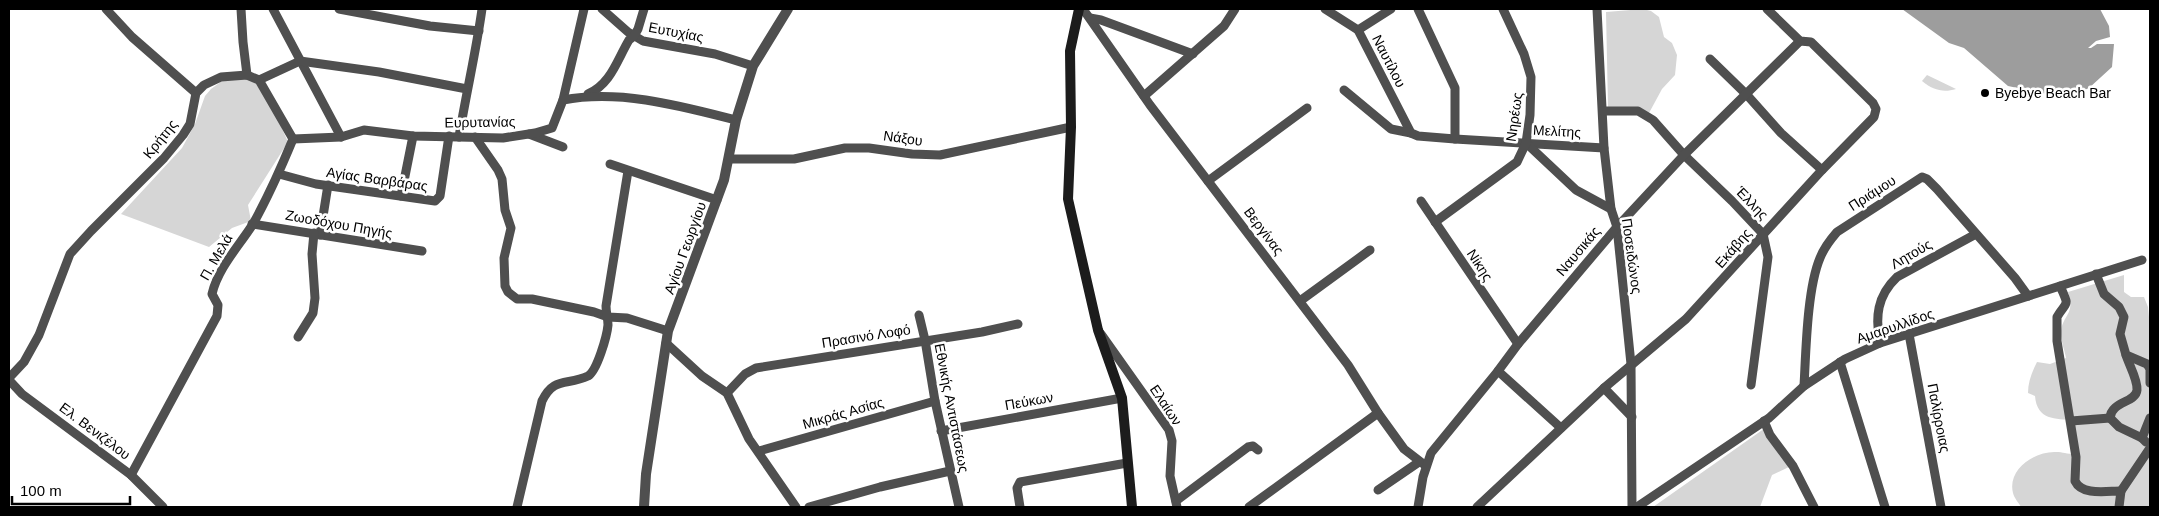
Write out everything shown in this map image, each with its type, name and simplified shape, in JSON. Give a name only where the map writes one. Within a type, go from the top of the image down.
[{"type":"main road","points":[[1081,9],[1070,51],[1071,127],[1068,199],[1098,330],[1122,398],[1132,507]]},
{"type":"street","points":[[106,9],[132,37],[196,93],[204,85],[220,77],[247,75],[259,80],[293,139]]},
{"type":"street","points":[[241,9],[242,42],[247,75]]},
{"type":"street","points":[[273,9],[341,137]]},
{"type":"street","points":[[339,9],[380,13],[430,26],[479,31]]},
{"type":"street","points":[[460,137],[466,89],[477,50],[482,9]]},
{"type":"street","points":[[584,9],[563,100],[585,96],[636,100],[690,109],[736,120]]},
{"type":"street","name":"Ευτυχίας","points":[[602,9],[634,36],[643,41],[715,54],[753,66]]},
{"type":"street","points":[[585,96],[600,88],[608,79],[626,45],[634,36],[644,9]]},
{"type":"street","name":"Αγίου Γεωργίου","points":[[644,507],[646,474],[668,331],[717,200],[730,159],[736,120],[753,66],[788,9]]},
{"type":"street","name":"Βεργίνας","points":[[1081,9],[1090,18],[1144,96],[1348,365],[1378,413],[1404,449],[1423,464]]},
{"type":"street","points":[[1144,96],[1225,25],[1234,9]]},
{"type":"street","name":"Ναυτίλου","points":[[1325,9],[1358,30],[1415,134]]},
{"type":"street","points":[[1358,30],[1391,9]]},
{"type":"street","points":[[1418,9],[1455,88],[1455,139]]},
{"type":"street","name":"Νηρέως","points":[[1435,222],[1517,162],[1526,143],[1530,115],[1531,77],[1524,54],[1503,9]]},
{"type":"street","name":"Ποσειδώνος","points":[[1597,9],[1604,148],[1611,209],[1616,228],[1631,364],[1632,507]]},
{"type":"street","points":[[1767,9],[1800,40]]},
{"type":"street","points":[[1090,18],[1102,20],[1192,54]]},
{"type":"street","name":"Ναυσικάς","points":[[1418,507],[1423,464],[1518,344],[1616,228],[1684,155],[1747,95],[1800,40]]},
{"type":"street","name":"Εκάβης","points":[[1478,507],[1604,388],[1686,319],[1822,170],[1874,117],[1876,109],[1874,104],[1811,42],[1800,40]]},
{"type":"street","points":[[1710,59],[1747,95],[1781,133],[1822,170]]},
{"type":"street","points":[[259,80],[300,61],[379,72],[466,89]]},
{"type":"street","name":"Μελίτης","points":[[1344,90],[1391,129],[1455,139],[1604,148]]},
{"type":"street","name":"Κρήτης","points":[[9,379],[24,362],[39,335],[70,254],[164,158],[183,135],[190,124],[196,93]]},
{"type":"street","name":"Ευρυτανίας","points":[[293,139],[341,137],[364,130],[413,136],[503,138],[552,128],[563,100]]},
{"type":"street","points":[[1208,181],[1308,108]]},
{"type":"street","name":"Έλλης","points":[[1602,111],[1638,111],[1647,115],[1763,234],[1768,257],[1752,385]]},
{"type":"street","name":"Νάξου","points":[[730,159],[794,159],[845,148],[869,148],[912,154],[940,155],[1071,127]]},
{"type":"street","points":[[529,134],[563,147]]},
{"type":"street","points":[[401,196],[413,136]]},
{"type":"street","name":"Αγίας Βαρβάρας","points":[[279,174],[316,184],[433,201],[439,198],[449,136]]},
{"type":"street","points":[[474,137],[502,179],[505,210],[511,228],[504,258],[504,282],[508,292],[522,300],[532,299],[594,312],[608,317],[627,318],[668,331]]},
{"type":"street","name":"Π. Μελά","points":[[130,475],[217,316],[218,305],[212,294],[217,278],[252,224],[279,174],[293,139]]},
{"type":"street","points":[[1526,143],[1576,190],[1611,209]]},
{"type":"street","points":[[610,164],[717,200]]},
{"type":"street","points":[[517,507],[542,401],[551,387],[559,382],[587,376],[596,368],[608,328],[606,306],[628,171]]},
{"type":"street","name":"Πριάμου","points":[[1804,386],[1814,277],[1819,258],[1827,244],[1837,232],[1924,177],[2016,278],[2028,296]]},
{"type":"street","points":[[298,337],[313,313],[315,298],[312,254],[328,185]]},
{"type":"street","name":"Νίκης","points":[[1420,201],[1518,344]]},
{"type":"street","name":"Ζωοδόχου Πηγής","points":[[252,224],[422,252]]},
{"type":"street","name":"Λητούς","points":[[1880,343],[1877,328],[1878,317],[1880,302],[1887,287],[1897,277],[1976,234]]},
{"type":"street","points":[[1300,301],[1370,250]]},
{"type":"street","name":"Αμαρυλλίδος","points":[[1637,507],[1764,422],[1804,386],[1840,362],[1880,343],[2142,260]]},
{"type":"street","points":[[2096,274],[2104,294],[2119,306],[2124,317],[2120,334],[2137,387],[2137,393],[2117,406],[2110,415],[2110,418]]},
{"type":"street","points":[[2060,286],[2066,303],[2064,309],[2057,317],[2057,341],[2076,457],[2074,475],[2077,484],[2090,491],[2121,492]]},
{"type":"street","name":"Εθνικής Αντιστάσεως","points":[[918,315],[925,340],[941,431],[959,507]]},
{"type":"street","name":"Πρασινό Λοφό","points":[[727,393],[745,374],[756,368],[1018,324]]},
{"type":"street","name":"Ελαίων","points":[[1098,330],[1114,350],[1143,396],[1169,430],[1172,441],[1170,476],[1177,504]]},
{"type":"street","name":"Παλίρροιας","points":[[1909,334],[1941,507]]},
{"type":"street","points":[[666,343],[702,376],[727,393],[749,439],[796,507]]},
{"type":"street","points":[[2126,355],[2147,364],[2150,369],[2150,382]]},
{"type":"street","points":[[1840,362],[1885,507]]},
{"type":"street","points":[[1498,371],[1561,428]]},
{"type":"street","name":"Ελ. Βενιζέλου","points":[[9,379],[22,394],[130,475],[163,507]]},
{"type":"street","points":[[1604,388],[1632,416]]},
{"type":"street","name":"Πεύκων","points":[[941,431],[1122,398]]},
{"type":"street","name":"Μικράς Ασίας","points":[[758,451],[935,401]]},
{"type":"street","points":[[1249,507],[1378,413]]},
{"type":"street","points":[[2071,421],[2110,418]]},
{"type":"street","points":[[2110,418],[2118,427],[2142,438],[2150,447],[2121,492],[2119,507]]},
{"type":"street","points":[[2142,438],[2150,418]]},
{"type":"street","points":[[1764,422],[1770,435],[1792,466],[1814,507]]},
{"type":"street","points":[[1177,504],[1248,447],[1252,446],[1258,450]]},
{"type":"street","points":[[1020,507],[1017,486],[1020,482],[1127,463]]},
{"type":"street","points":[[1378,490],[1423,464]]},
{"type":"street","points":[[809,507],[950,470]]},
{"type":"shaded area","points":[[1643,9],[1651,11],[1659,17],[1664,37],[1672,43],[1677,55],[1675,75],[1662,89],[1649,113],[1633,107],[1608,107],[1606,12]]},
{"type":"shaded area","points":[[1902,9],[2100,9],[2109,26],[2110,37],[2096,41],[2088,48],[2097,44],[2114,44],[2112,67],[2089,88],[2066,98],[2008,86],[1964,48],[1949,43]]},
{"type":"shaded area","points":[[1927,75],[1956,89],[1942,91],[1930,87],[1922,81]]},
{"type":"shaded area","points":[[244,77],[256,83],[275,113],[288,142],[248,205],[251,221],[232,228],[209,247],[121,214],[182,148],[195,124],[205,96],[211,89],[222,81]]},
{"type":"shaded area","points":[[2124,275],[2124,292],[2131,297],[2144,297],[2148,307],[2150,327],[2150,507],[2021,507],[2014,495],[2012,484],[2018,469],[2024,463],[2048,452],[2079,454],[2074,420],[2048,417],[2039,410],[2035,396],[2028,393],[2033,370],[2037,362],[2050,364],[2066,358],[2061,334],[2070,306],[2068,292]]},
{"type":"shaded area","points":[[1768,426],[1791,466],[1772,475],[1760,507],[1653,507]]},
{"type":"place","name":"Byebye Beach Bar","points":[[1985,93]]}]
